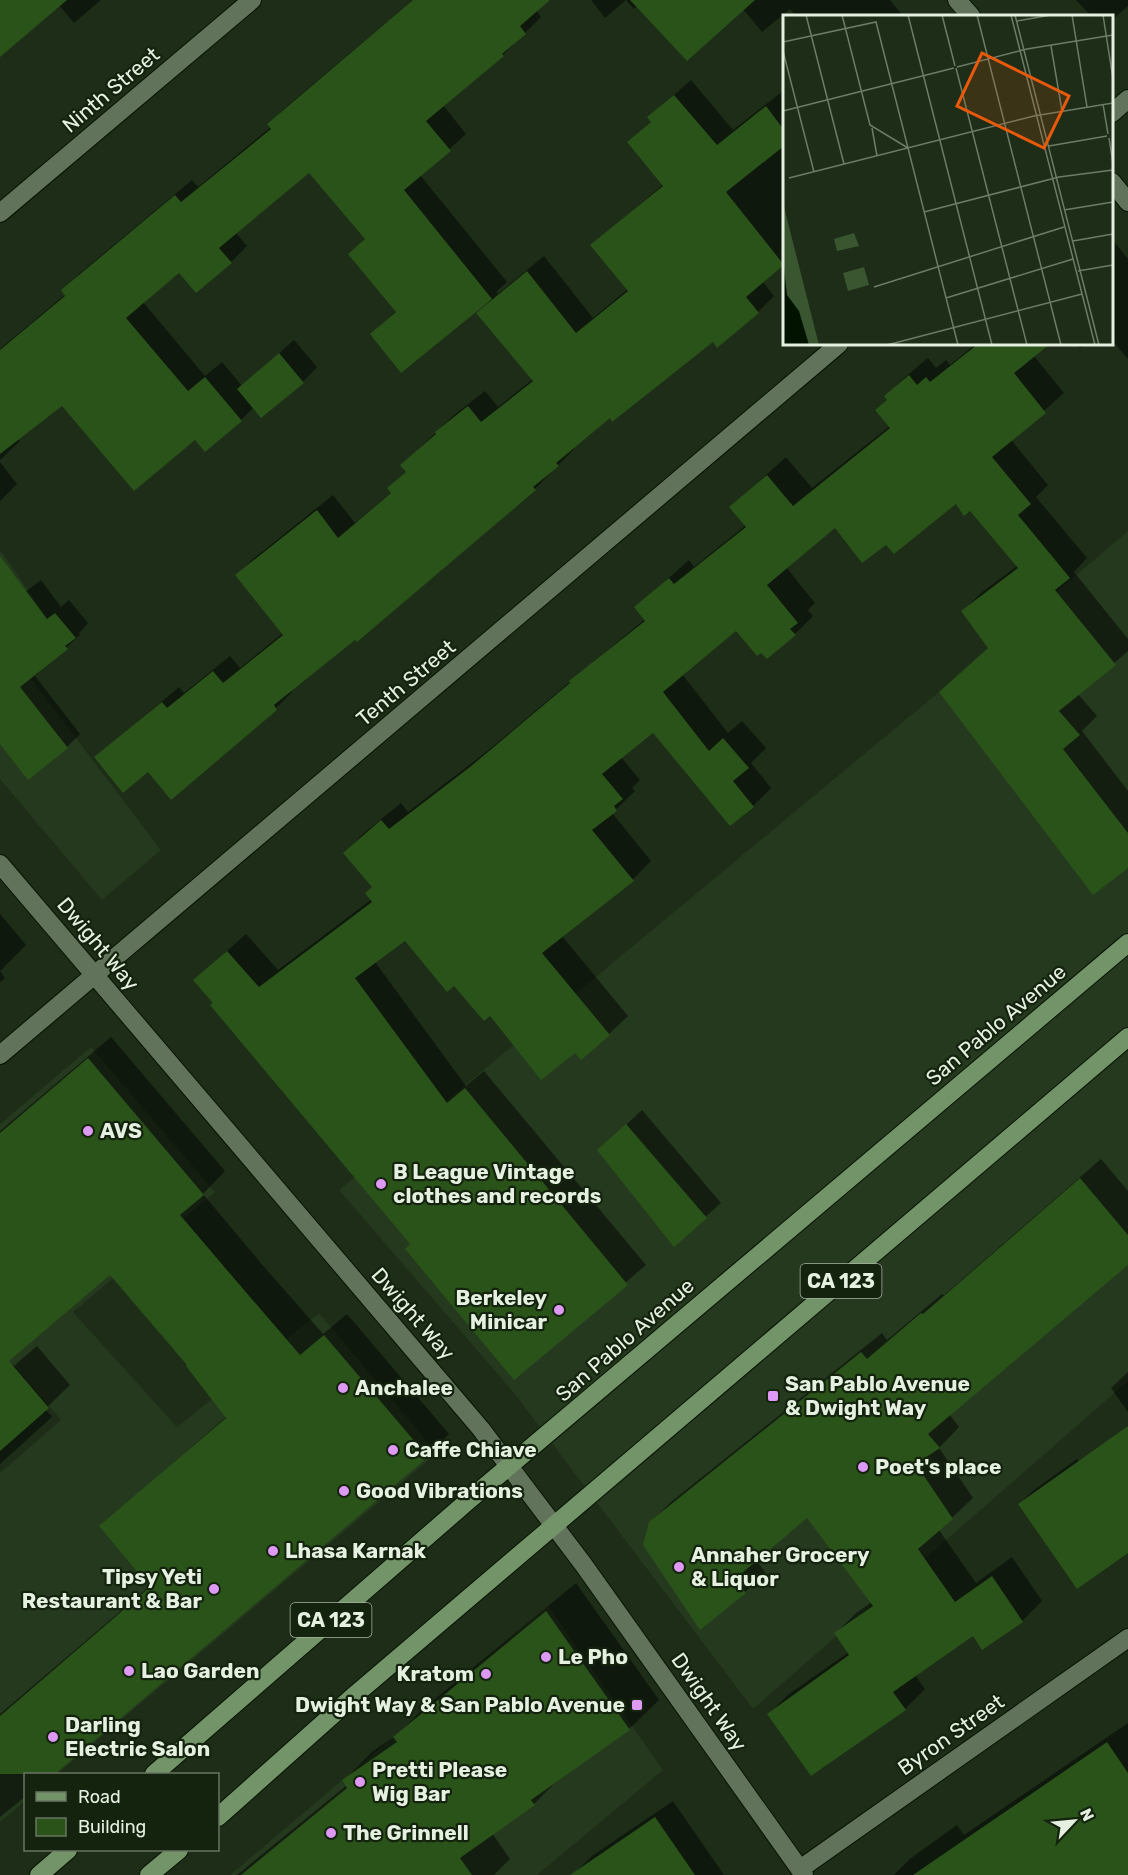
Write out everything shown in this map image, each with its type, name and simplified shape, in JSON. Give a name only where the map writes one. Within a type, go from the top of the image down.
[{"type":"main road","name":"San Pablo Avenue","points":[[155,1773],[510,1467],[1128,943]]},
{"type":"main road","name":"CA 123","points":[[219,1816],[356,1694],[1128,1037]]},
{"type":"main road","points":[[45,1873],[67,1851]]},
{"type":"main road","points":[[149,1875],[178,1851]]},
{"type":"street","name":"Ninth Street","points":[[0,213],[252,0]]},
{"type":"street","points":[[957,0],[970,15]]},
{"type":"street","points":[[1113,112],[1128,99]]},
{"type":"street","points":[[1113,183],[1128,202]]},
{"type":"street","name":"Tenth Street","points":[[0,1055],[413,708],[838,345]]},
{"type":"street","name":"Dwight Way","points":[[0,864],[481,1428],[554,1525],[802,1872]]},
{"type":"street","name":"Byron Street","points":[[802,1872],[1128,1638]]},
{"type":"shaded area","points":[[1128,531],[1128,1381],[753,1709],[514,1393],[339,1190],[939,692]]},
{"type":"shaded area","points":[[0,550],[44,613],[6,646],[161,850],[102,900],[0,779]]},
{"type":"shaded area","points":[[91,1047],[215,1192],[73,1312],[177,1427],[319,1313],[437,1453],[58,1773],[24,1773],[24,1802],[0,1822],[0,1473],[61,1420],[13,1364],[0,1373],[0,1124]]},
{"type":"shaded area","points":[[548,1606],[663,1770],[537,1875],[230,1875]]},
{"type":"building","points":[[0,0],[67,0],[0,57]]},
{"type":"building","points":[[413,0],[550,0],[520,26],[526,34],[502,54],[504,56],[426,121],[451,151],[404,190],[492,299],[401,373],[370,334],[396,312],[348,254],[365,239],[309,173],[219,248],[232,263],[196,293],[179,273],[126,318],[188,391],[205,377],[242,421],[205,452],[195,440],[134,491],[62,406],[0,454],[0,350],[65,296],[61,290],[175,195],[181,202],[271,129],[267,124]]},
{"type":"building","points":[[630,0],[755,0],[687,61]]},
{"type":"building","points":[[674,95],[717,145],[766,106],[783,129],[783,147],[726,192],[783,264],[746,297],[759,313],[717,348],[713,342],[612,422],[610,418],[556,463],[559,466],[533,487],[536,490],[357,642],[355,640],[274,705],[277,710],[171,800],[148,772],[123,793],[94,757],[162,702],[167,708],[213,671],[223,683],[283,635],[235,575],[317,510],[338,538],[391,493],[387,488],[406,472],[400,465],[436,434],[435,432],[468,406],[481,422],[533,381],[476,313],[527,271],[576,333],[628,291],[590,245],[663,186],[627,142],[651,122],[647,117]]},
{"type":"building","points":[[977,345],[1049,345],[1014,373],[1046,413],[992,457],[1031,504],[1018,515],[1070,578],[1055,590],[1116,665],[1059,711],[1080,735],[1063,749],[1128,833],[1128,868],[1093,895],[939,692],[988,648],[961,611],[1018,568],[970,511],[964,516],[956,504],[894,554],[886,545],[862,563],[835,528],[767,585],[798,623],[790,629],[796,635],[767,659],[761,653],[757,656],[736,631],[663,692],[709,751],[723,738],[749,768],[733,781],[754,807],[730,826],[653,733],[602,774],[623,799],[614,806],[617,811],[592,830],[634,881],[542,953],[610,1035],[581,1060],[575,1053],[541,1080],[490,1016],[484,1021],[454,986],[447,992],[405,941],[355,978],[447,1103],[465,1088],[628,1285],[514,1380],[405,1249],[410,1244],[210,1005],[213,1003],[193,980],[227,951],[259,987],[372,902],[365,893],[372,887],[343,853],[381,820],[389,829],[470,767],[570,683],[569,681],[645,621],[634,607],[669,578],[674,584],[746,527],[729,507],[767,475],[793,506],[890,428],[875,410],[887,400],[884,396],[909,375],[917,385],[926,377],[930,382]]},
{"type":"building","points":[[279,353],[304,383],[261,418],[237,389]]},
{"type":"building","points":[[0,556],[47,619],[55,613],[76,638],[65,646],[68,649],[20,687],[68,748],[28,780],[0,744]]},
{"type":"building","points":[[88,1058],[204,1195],[180,1215],[300,1355],[324,1335],[428,1457],[56,1773],[0,1774],[0,1716],[150,1587],[99,1526],[226,1418],[187,1365],[110,1275],[9,1361],[49,1408],[0,1451],[0,1133]]},
{"type":"building","points":[[626,1124],[707,1218],[674,1247],[597,1150]]},
{"type":"building","points":[[1080,1178],[1128,1235],[1128,1265],[928,1434],[940,1448],[916,1464],[953,1519],[918,1549],[955,1602],[992,1576],[1023,1622],[982,1650],[973,1636],[893,1692],[906,1710],[811,1776],[767,1714],[849,1655],[834,1633],[873,1606],[807,1518],[735,1579],[746,1593],[700,1630],[643,1545],[649,1522],[861,1352],[867,1359],[921,1313],[923,1314]]},
{"type":"building","points":[[1128,1426],[1128,1553],[1077,1589],[1018,1504]]},
{"type":"building","points":[[546,1611],[630,1730],[531,1800],[535,1805],[460,1858],[472,1875],[241,1875],[347,1788],[342,1780],[397,1742],[393,1737]]},
{"type":"building","points":[[1107,1742],[1128,1773],[1128,1875],[913,1875]]},
{"type":"building","points":[[655,1817],[695,1875],[570,1875]]},
{"type":"place","name":"AVS","points":[[88,1131]]},
{"type":"place","name":"B League Vintage clothes and records","points":[[381,1184]]},
{"type":"place","name":"Berkeley Minicar","points":[[559,1310]]},
{"type":"place","name":"Anchalee","points":[[343,1388]]},
{"type":"place","name":"San Pablo Avenue & Dwight Way","points":[[773,1396]]},
{"type":"place","name":"Caffe Chiave","points":[[393,1450]]},
{"type":"place","name":"Poet's place","points":[[863,1467]]},
{"type":"place","name":"Good Vibrations","points":[[344,1491]]},
{"type":"place","name":"Lhasa Karnak","points":[[273,1551]]},
{"type":"place","name":"Annaher Grocery & Liquor","points":[[679,1567]]},
{"type":"place","name":"Tipsy Yeti Restaurant & Bar","points":[[214,1589]]},
{"type":"place","name":"Le Pho","points":[[546,1657]]},
{"type":"place","name":"Lao Garden","points":[[129,1671]]},
{"type":"place","name":"Kratom","points":[[486,1674]]},
{"type":"place","name":"Dwight Way & San Pablo Avenue","points":[[637,1705]]},
{"type":"place","name":"Darling Electric Salon","points":[[53,1737]]},
{"type":"place","name":"Pretti Please Wig Bar","points":[[360,1782]]},
{"type":"place","name":"The Grinnell","points":[[331,1833]]}]
